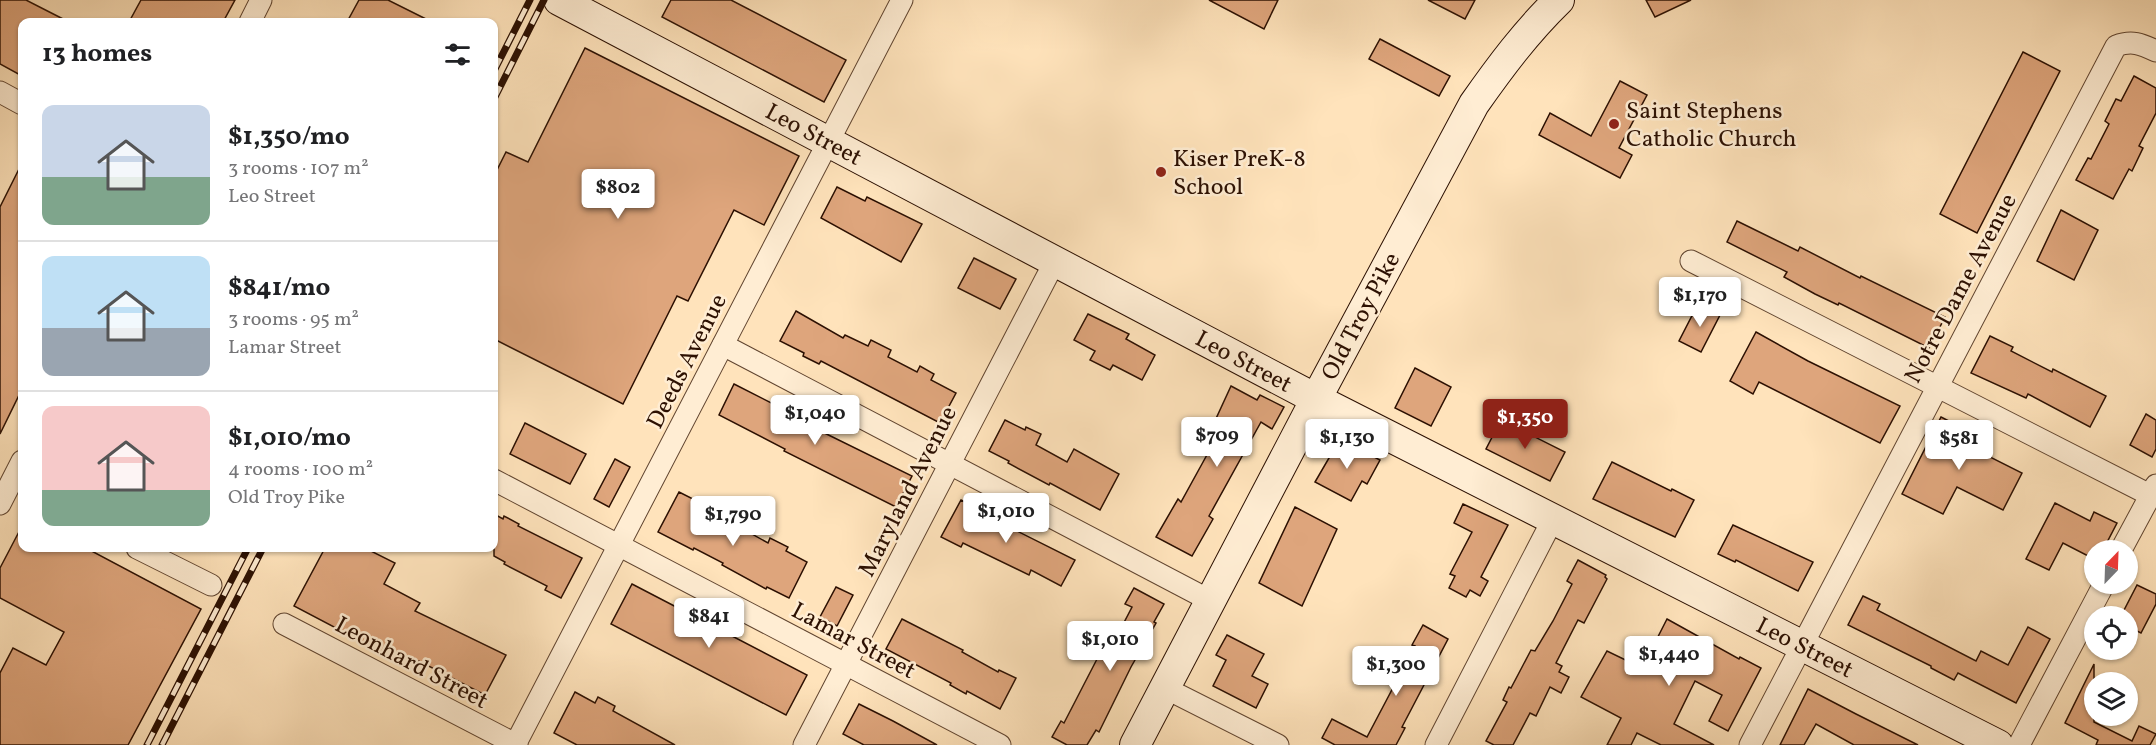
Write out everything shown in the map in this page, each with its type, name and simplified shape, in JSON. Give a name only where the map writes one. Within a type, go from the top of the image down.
[{"type":"street","points":[[252,18],[261,0]]},
{"type":"street","name":"Leo Street","points":[[559,0],[1316,399],[1998,745]]},
{"type":"street","name":"Deeds Avenue","points":[[516,745],[902,0]]},
{"type":"street","name":"Old Troy Pike","points":[[1135,745],[1474,104],[1504,60],[1538,20],[1559,0]]},
{"type":"street","name":"Notre Dame Avenue","points":[[1750,745],[2116,46],[2127,42],[2139,43],[2156,51]]},
{"type":"street","points":[[0,92],[18,102]]},
{"type":"street","name":"Maryland Avenue","points":[[804,745],[1055,261]]},
{"type":"street","points":[[1690,261],[1938,387],[2153,490],[2126,540]]},
{"type":"street","points":[[723,345],[1210,601]]},
{"type":"street","points":[[0,504],[18,468]]},
{"type":"street","name":"Lamar Street","points":[[498,482],[1000,745]]},
{"type":"street","points":[[1436,745],[1553,519]]},
{"type":"street","points":[[145,552],[211,585]]},
{"type":"street","points":[[2019,745],[2099,594]]},
{"type":"street","name":"Leonhard Street","points":[[284,624],[516,745]]},
{"type":"street","points":[[1165,688],[1278,745]]},
{"type":"building","points":[[0,0],[26,0],[61,18],[18,18],[18,74],[0,64]]},
{"type":"building","points":[[141,0],[235,0],[225,18],[131,18]]},
{"type":"building","points":[[359,0],[388,0],[424,18],[349,18]]},
{"type":"building","points":[[671,0],[731,0],[846,60],[824,102],[662,17]]},
{"type":"building","points":[[1209,0],[1278,0],[1264,29]]},
{"type":"building","points":[[1428,0],[1475,0],[1465,19]]},
{"type":"building","points":[[1646,0],[1691,0],[1655,17]]},
{"type":"building","points":[[1380,39],[1450,76],[1439,96],[1369,59]]},
{"type":"building","points":[[585,48],[799,156],[764,225],[734,210],[688,301],[677,296],[623,404],[498,341],[498,168],[506,152],[528,162]]},
{"type":"building","points":[[2023,52],[2060,71],[1977,233],[1940,214]]},
{"type":"building","points":[[2134,76],[2156,88],[2156,113],[2139,146],[2143,148],[2132,171],[2129,169],[2113,199],[2076,180],[2088,158],[2091,159],[2109,124],[2105,121],[2116,99],[2121,101]]},
{"type":"building","name":"Saint Stephens Catholic Church","points":[[1620,81],[1647,95],[1619,148],[1632,155],[1620,178],[1539,135],[1550,113],[1591,136]]},
{"type":"building","points":[[18,171],[18,397],[0,434],[0,207]]},
{"type":"building","points":[[837,187],[865,201],[867,197],[922,224],[901,262],[821,218]]},
{"type":"building","points":[[2061,210],[2098,230],[2074,280],[2037,261]]},
{"type":"building","points":[[1737,221],[1798,251],[1800,247],[1860,278],[1861,276],[1945,317],[1929,348],[1839,303],[1838,305],[1815,294],[1784,277],[1787,272],[1727,242]]},
{"type":"building","points":[[974,258],[1016,279],[1000,309],[958,288]]},
{"type":"building","points":[[1698,304],[1720,315],[1701,352],[1679,341]]},
{"type":"building","points":[[796,311],[843,338],[845,335],[868,346],[871,340],[891,350],[888,357],[917,372],[920,366],[934,374],[931,380],[956,393],[940,423],[821,361],[819,364],[803,356],[804,353],[780,341]]},
{"type":"building","points":[[1088,314],[1129,334],[1126,339],[1155,355],[1142,380],[1113,365],[1110,370],[1090,360],[1095,351],[1074,340]]},
{"type":"building","points":[[1756,332],[1808,361],[1900,406],[1880,443],[1759,382],[1753,394],[1730,381]]},
{"type":"building","points":[[1990,336],[2013,347],[2011,351],[2106,396],[2090,427],[2028,394],[2026,398],[1971,373]]},
{"type":"building","points":[[1415,368],[1451,387],[1431,426],[1395,408]]},
{"type":"building","points":[[734,384],[791,413],[790,416],[912,476],[896,507],[784,451],[785,449],[719,415]]},
{"type":"building","points":[[1231,386],[1257,400],[1260,395],[1284,407],[1272,429],[1261,422],[1209,516],[1213,519],[1192,556],[1156,537],[1178,499],[1181,502],[1208,453],[1211,455],[1225,428],[1214,423]]},
{"type":"building","points":[[2146,414],[2156,420],[2156,449],[2152,457],[2130,445]]},
{"type":"building","points":[[1941,417],[1982,438],[1976,450],[2022,473],[2003,510],[1957,487],[1943,514],[1902,494]]},
{"type":"building","points":[[1005,420],[1025,430],[1026,427],[1041,434],[1036,445],[1067,462],[1074,449],[1119,474],[1100,510],[1050,483],[1049,485],[989,451]]},
{"type":"building","points":[[1501,420],[1565,452],[1550,481],[1486,449]]},
{"type":"building","points":[[525,423],[586,454],[570,484],[510,454]]},
{"type":"building","points":[[1340,439],[1380,460],[1367,484],[1362,481],[1351,501],[1315,482]]},
{"type":"building","points":[[615,459],[630,467],[609,507],[594,499]]},
{"type":"building","points":[[1612,462],[1694,500],[1675,537],[1593,499]]},
{"type":"building","points":[[679,492],[695,500],[692,505],[719,518],[720,516],[768,543],[770,538],[788,547],[786,551],[807,562],[789,598],[767,587],[766,589],[722,565],[723,563],[658,532]]},
{"type":"building","points":[[961,500],[980,510],[979,512],[1075,560],[1061,586],[1031,570],[1029,575],[963,543],[961,547],[941,537]]},
{"type":"building","points":[[2055,503],[2090,521],[2094,512],[2117,523],[2108,540],[2084,540],[2084,554],[2063,543],[2049,570],[2026,559]]},
{"type":"building","points":[[1463,504],[1508,525],[1481,577],[1488,581],[1480,596],[1470,590],[1466,597],[1449,588],[1455,576],[1450,574],[1472,532],[1454,523]]},
{"type":"building","points":[[1295,507],[1337,529],[1302,606],[1259,583]]},
{"type":"building","points":[[498,516],[503,519],[504,516],[519,524],[518,526],[582,558],[561,598],[545,590],[547,586],[504,564],[505,562],[494,556],[494,552],[498,552]]},
{"type":"building","points":[[1733,525],[1813,562],[1798,591],[1736,560],[1735,562],[1718,554]]},
{"type":"building","points":[[18,534],[18,552],[94,552],[201,609],[128,745],[0,745],[0,673],[13,648],[46,665],[64,632],[0,598],[0,568]]},
{"type":"building","points":[[323,552],[373,552],[395,563],[384,584],[420,603],[415,611],[506,655],[485,695],[419,661],[418,664],[394,651],[391,657],[294,606]]},
{"type":"building","points":[[1578,560],[1606,575],[1607,579],[1584,623],[1578,620],[1556,663],[1562,666],[1559,672],[1569,677],[1561,693],[1550,687],[1536,716],[1530,713],[1513,745],[1494,745],[1486,741],[1507,702],[1503,700],[1531,650],[1535,651],[1553,621],[1572,584],[1567,581]]},
{"type":"building","points":[[632,584],[807,675],[786,715],[611,624]]},
{"type":"building","points":[[2138,585],[2156,594],[2156,604],[2141,633],[2138,632],[2138,606],[2126,606],[2132,594],[2138,594]]},
{"type":"building","points":[[836,587],[853,595],[837,626],[820,617]]},
{"type":"building","points":[[1134,588],[1164,604],[1154,622],[1156,623],[1099,732],[1096,730],[1087,745],[1067,745],[1052,737],[1061,721],[1064,723],[1112,630],[1118,634],[1132,607],[1125,604]]},
{"type":"building","points":[[1863,596],[1880,604],[1877,610],[1976,661],[1981,651],[2008,665],[2028,627],[2050,639],[2016,703],[1958,673],[1954,680],[1931,666],[1848,625]]},
{"type":"building","points":[[902,619],[963,650],[962,652],[998,672],[999,670],[1016,678],[1000,709],[967,691],[966,694],[950,685],[951,683],[886,649]]},
{"type":"building","points":[[1667,619],[1739,659],[1740,657],[1761,668],[1728,731],[1709,721],[1722,695],[1695,681],[1674,724],[1714,745],[1661,745],[1637,733],[1631,745],[1607,745],[1621,718],[1581,697],[1607,651],[1642,668]]},
{"type":"building","points":[[1423,625],[1448,639],[1402,727],[1405,728],[1396,745],[1335,745],[1322,738],[1332,719],[1367,737],[1415,646],[1412,645]]},
{"type":"building","points":[[1227,635],[1264,654],[1252,676],[1268,684],[1256,708],[1213,686],[1226,660],[1216,655]]},
{"type":"building","points":[[2084,684],[2084,726],[2102,726],[2132,741],[2139,726],[2156,734],[2150,745],[2096,745],[2098,740],[2065,723]]},
{"type":"building","points":[[1808,689],[1918,745],[1854,745],[1816,724],[1804,745],[1780,745]]},
{"type":"building","points":[[575,692],[595,703],[598,697],[615,706],[613,711],[675,745],[577,745],[554,733]]},
{"type":"building","points":[[859,704],[937,745],[864,745],[843,734]]},
{"type":"railway","points":[[498,63],[530,0]]},
{"type":"railway","points":[[498,91],[544,0]]},
{"type":"railway","points":[[147,745],[246,552]]},
{"type":"railway","points":[[162,745],[261,552]]},
{"type":"place","name":"Saint Stephens Catholic Church","points":[[1614,124]]},
{"type":"place","name":"Kiser PreK-8 School","points":[[1161,172]]}]
